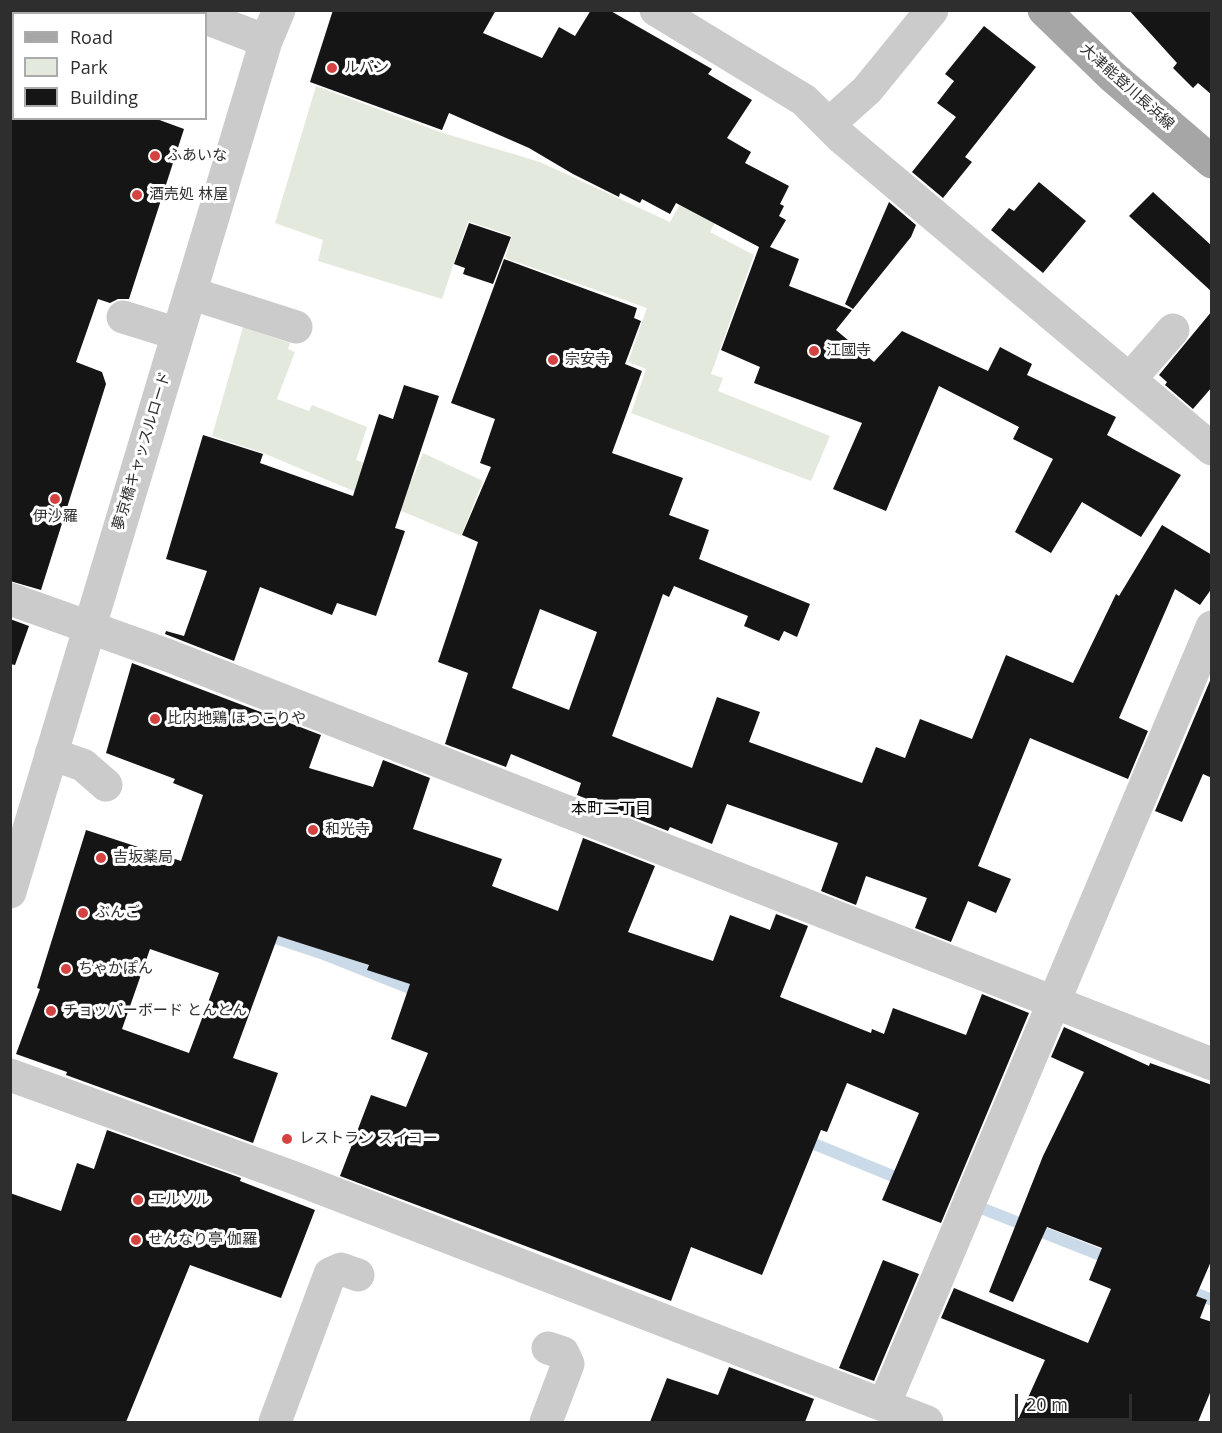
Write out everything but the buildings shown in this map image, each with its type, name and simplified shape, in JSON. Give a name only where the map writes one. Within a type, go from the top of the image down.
[{"type":"main road","name":"大津能登川長浜線","points":[[1044,10],[1112,76],[1209,153]]},
{"type":"street","name":"夢京橋キャッスルロード","points":[[10,892],[87,628],[266,41],[279,10]]},
{"type":"street","points":[[656,10],[804,100],[841,137],[1212,449]]},
{"type":"street","points":[[829,124],[867,90],[932,10]]},
{"type":"street","points":[[207,18],[266,41]]},
{"type":"street","points":[[190,293],[296,327]]},
{"type":"street","points":[[123,317],[178,334]]},
{"type":"street","points":[[1130,379],[1173,330]]},
{"type":"street","points":[[10,599],[307,705],[1014,981],[1054,1003],[1212,1064]]},
{"type":"street","points":[[884,1405],[1212,627]]},
{"type":"street","points":[[51,754],[83,765],[106,785]]},
{"type":"street","points":[[10,1075],[294,1171],[780,1356],[884,1405],[927,1422]]},
{"type":"street","points":[[275,1422],[330,1274],[341,1269],[358,1275]]},
{"type":"street","points":[[546,1422],[568,1364],[563,1353],[548,1348]]},
{"type":"green space","points":[[316,86],[443,133],[540,162],[670,222],[700,168],[734,187],[710,232],[754,255],[711,374],[723,378],[718,391],[830,436],[811,481],[631,413],[646,369],[628,362],[647,308],[505,258],[512,236],[468,221],[442,299],[318,261],[323,240],[275,223]]},
{"type":"green space","points":[[243,327],[290,343],[288,349],[295,352],[277,399],[309,411],[312,405],[367,427],[356,460],[412,480],[423,453],[483,481],[461,536],[263,453],[212,436]]},
{"type":"waterway","points":[[264,934],[321,953],[422,993]]},
{"type":"waterway","points":[[802,1139],[905,1181]]},
{"type":"waterway","points":[[981,1208],[1113,1260]]},
{"type":"waterway","points":[[1183,1288],[1212,1300]]},
{"type":"place","name":"ルパン","points":[[332,68]]},
{"type":"place","name":"ふあいな","points":[[155,156]]},
{"type":"place","name":"酒売処 林屋","points":[[137,195]]},
{"type":"place","name":"江國寺","points":[[814,351]]},
{"type":"place","name":"宗安寺","points":[[553,360]]},
{"type":"place","name":"伊沙羅","points":[[55,499]]},
{"type":"place","name":"比内地鶏 ほっこりや","points":[[155,719]]},
{"type":"place","name":"和光寺","points":[[313,830]]},
{"type":"place","name":"吉坂薬局","points":[[101,858]]},
{"type":"place","name":"ぶんご","points":[[83,913]]},
{"type":"place","name":"ちゃかぽん","points":[[66,969]]},
{"type":"place","name":"チョッパーボード とんとん","points":[[51,1011]]},
{"type":"place","name":"レストラン スイコー","points":[[287,1139]]},
{"type":"place","name":"エルソル","points":[[138,1200]]},
{"type":"place","name":"せんなり亭 伽羅","points":[[136,1240]]},
{"type":"district","name":"本町二丁目","points":[[611,809]]}]
